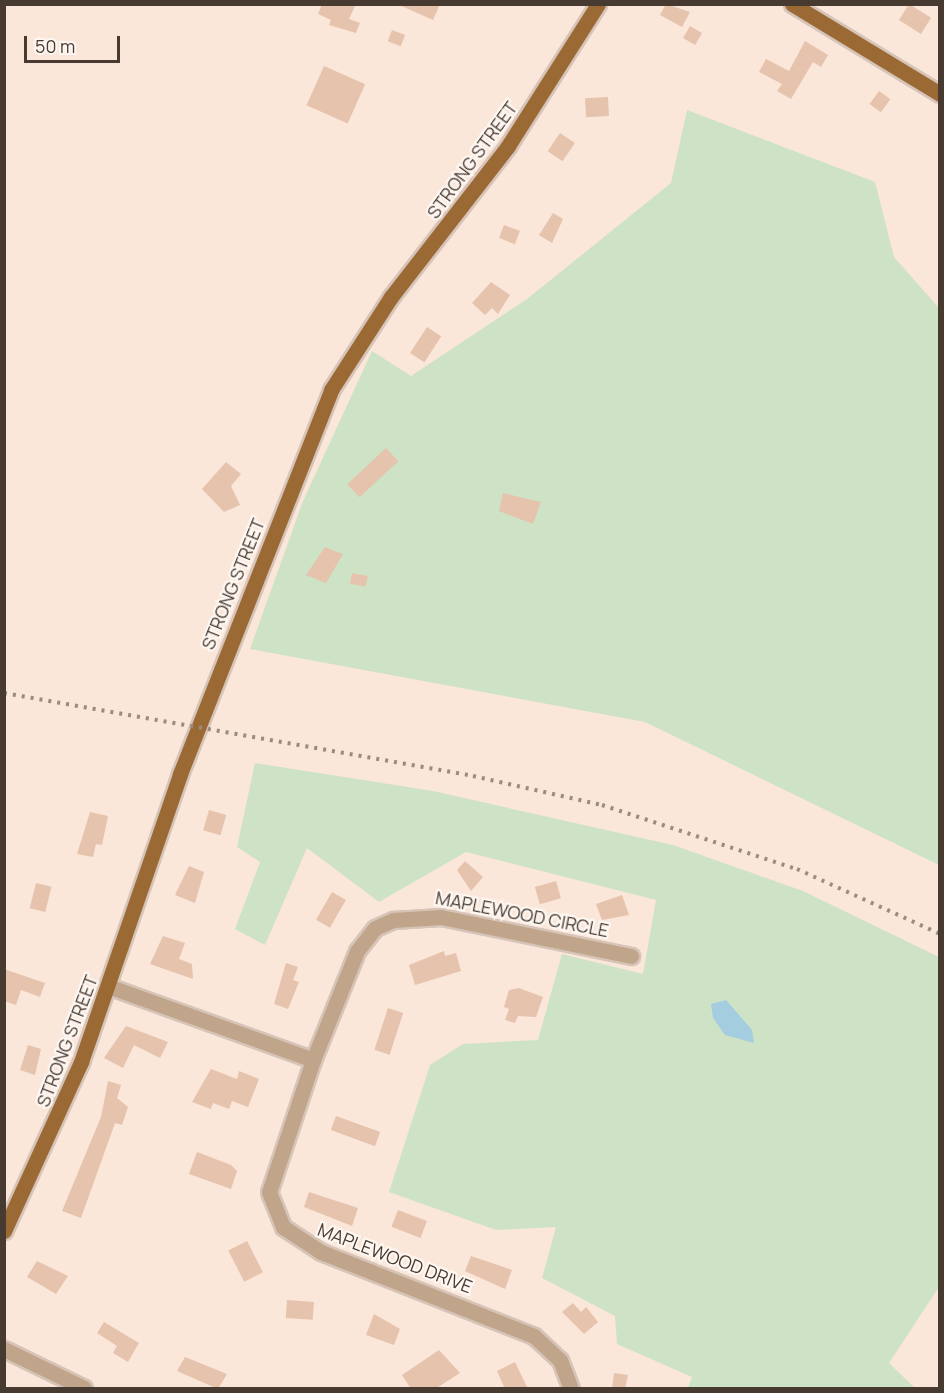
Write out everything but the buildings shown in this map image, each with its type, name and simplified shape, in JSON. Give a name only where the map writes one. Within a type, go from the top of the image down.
[{"type":"main road","name":"STRONG STREET","points":[[4,1231],[61,1113],[108,986],[180,774],[331,390],[380,313],[508,146],[598,4]]},
{"type":"main road","points":[[792,4],[939,94]]},
{"type":"street","name":"MAPLEWOOD CIRCLE","points":[[313,1060],[357,951],[375,928],[393,920],[441,916],[631,956]]},
{"type":"street","points":[[108,986],[313,1060]]},
{"type":"street","name":"MAPLEWOOD DRIVE","points":[[313,1060],[269,1192],[283,1227],[321,1252],[534,1336],[560,1360],[571,1389]]},
{"type":"street","points":[[4,1349],[84,1389]]},
{"type":"green space","points":[[687,110],[875,182],[894,257],[939,308],[939,865],[645,722],[250,649],[303,501],[372,351],[411,376],[527,299],[671,183]]},
{"type":"green space","points":[[255,763],[433,791],[673,845],[803,891],[939,957],[939,1287],[889,1363],[915,1388],[688,1388],[692,1377],[617,1344],[615,1316],[542,1278],[556,1227],[496,1230],[389,1192],[430,1065],[463,1044],[538,1040],[562,954],[643,974],[656,900],[466,852],[379,902],[307,848],[265,945],[235,929],[260,862],[237,847]]},
{"type":"water","points":[[726,1000],[752,1030],[754,1043],[725,1035],[713,1018],[711,1004]]},
{"type":"railway","points":[[4,693],[473,776],[602,805],[797,869],[940,934]]}]
